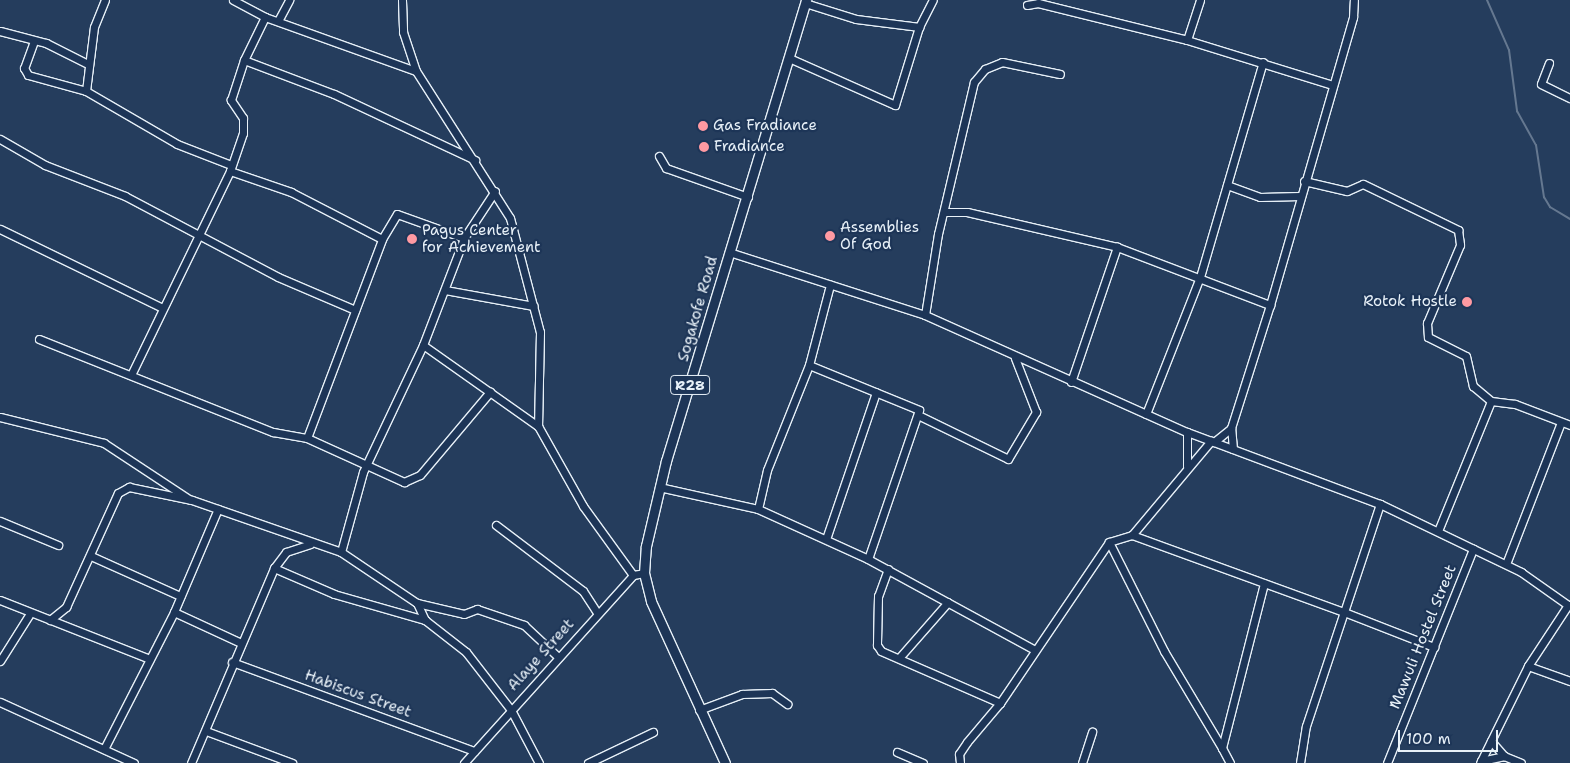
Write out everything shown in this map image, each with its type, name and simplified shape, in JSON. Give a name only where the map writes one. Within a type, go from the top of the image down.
[{"type":"main road","name":"Sogakofe Road","points":[[725,763],[660,627],[644,573],[659,487],[806,2]]},
{"type":"street","points":[[86,91],[88,64],[105,0]]},
{"type":"street","points":[[233,0],[265,17],[416,71]]},
{"type":"street","points":[[278,21],[289,0]]},
{"type":"street","points":[[402,0],[403,32],[416,71],[495,191],[510,218],[534,306],[542,363],[538,426]]},
{"type":"street","points":[[789,58],[895,105],[919,27],[933,0]]},
{"type":"street","points":[[1187,40],[1200,0]]},
{"type":"street","points":[[1233,449],[1232,428],[1270,305],[1304,181],[1353,18],[1354,0]]},
{"type":"street","points":[[806,2],[856,19],[919,27]]},
{"type":"street","points":[[1027,5],[1038,3],[1187,40],[1263,62],[1332,85]]},
{"type":"street","points":[[131,375],[202,233],[230,168],[243,133],[243,118],[231,100],[244,60],[265,17]]},
{"type":"street","points":[[0,31],[34,41],[88,64]]},
{"type":"street","points":[[34,41],[24,68],[28,75],[86,91],[177,144],[230,168],[291,192],[382,239]]},
{"type":"street","points":[[244,60],[334,94],[475,160]]},
{"type":"street","points":[[925,315],[945,212],[977,77],[1002,62],[1060,74]]},
{"type":"street","points":[[1146,414],[1200,277],[1263,62]]},
{"type":"street","points":[[1549,63],[1541,84],[1570,98]]},
{"type":"street","points":[[0,139],[45,166],[202,233],[278,277],[355,310]]},
{"type":"street","points":[[659,156],[666,168],[748,197]]},
{"type":"street","points":[[1304,181],[1347,191],[1363,184],[1458,230],[1460,245],[1425,331],[1433,341],[1466,356],[1474,386],[1491,401],[1515,404],[1570,425]]},
{"type":"street","points":[[1228,186],[1260,197],[1300,196]]},
{"type":"street","points":[[341,552],[367,463],[423,345],[464,238],[495,191]]},
{"type":"street","points":[[945,212],[967,212],[1117,247],[1270,305]]},
{"type":"street","points":[[307,438],[382,239],[397,214],[464,238]]},
{"type":"street","points":[[0,230],[163,308]]},
{"type":"street","points":[[1071,382],[1117,247]]},
{"type":"street","points":[[729,252],[925,315],[1015,358],[1187,432],[1380,504],[1438,531],[1473,550],[1506,564],[1569,603],[1528,666],[1481,762]]},
{"type":"street","points":[[758,509],[769,463],[809,365],[830,285]]},
{"type":"street","points":[[444,290],[534,306]]},
{"type":"street","points":[[39,339],[273,432],[307,438],[411,482],[490,392]]},
{"type":"street","points":[[423,345],[538,426],[583,506],[633,575],[644,573]]},
{"type":"street","points":[[809,365],[876,392],[913,404],[920,416],[1008,459],[1036,412],[1015,358]]},
{"type":"street","points":[[826,539],[876,392]]},
{"type":"street","points":[[1438,531],[1491,401]]},
{"type":"street","points":[[868,560],[920,416]]},
{"type":"street","points":[[0,417],[104,443],[192,500]]},
{"type":"street","points":[[1506,564],[1561,422]]},
{"type":"street","points":[[960,763],[959,754],[967,742],[1000,703],[1109,542],[1132,535],[1187,466],[1212,441],[1232,428]]},
{"type":"street","points":[[1187,432],[1187,466]]},
{"type":"street","points":[[659,487],[758,509],[888,569],[1036,650]]},
{"type":"street","points":[[50,620],[66,607],[123,488],[192,500],[310,544],[341,552],[417,603],[464,614],[476,609],[524,625],[557,656]]},
{"type":"street","points":[[1300,763],[1306,726],[1380,504]]},
{"type":"street","points":[[104,749],[174,612],[218,509]]},
{"type":"street","points":[[0,520],[58,545]]},
{"type":"street","points":[[496,525],[583,592],[598,614]]},
{"type":"street","points":[[1132,535],[1344,612],[1434,647]]},
{"type":"street","points":[[1109,542],[1164,651],[1230,763]]},
{"type":"street","points":[[191,763],[206,731],[239,642],[274,568],[286,552],[310,544]]},
{"type":"street","name":"Mawuli Hostel Street","points":[[1387,763],[1473,550]]},
{"type":"street","points":[[90,556],[180,596]]},
{"type":"street","points":[[274,568],[334,594],[425,620],[466,652],[511,710],[540,763]]},
{"type":"street","points":[[888,569],[878,596],[877,645],[899,658],[1000,703]]},
{"type":"street","name":"Alaye Street","points":[[464,763],[557,656],[633,575]]},
{"type":"street","points":[[1222,748],[1264,583]]},
{"type":"street","points":[[0,600],[29,614],[50,620],[150,659]]},
{"type":"street","points":[[899,658],[948,602]]},
{"type":"street","points":[[417,603],[425,620]]},
{"type":"street","points":[[174,612],[239,642]]},
{"type":"street","points":[[0,661],[29,614]]},
{"type":"street","name":"Habiscus Street","points":[[232,662],[474,751]]},
{"type":"street","points":[[1528,666],[1570,681]]},
{"type":"street","points":[[699,710],[742,694],[772,693],[787,704]]},
{"type":"street","points":[[0,702],[134,763]]},
{"type":"street","points":[[206,731],[292,763]]},
{"type":"street","points":[[588,763],[653,732]]},
{"type":"street","points":[[1082,763],[1092,732]]},
{"type":"street","points":[[1491,741],[1504,756],[1521,763]]},
{"type":"street","points":[[897,752],[923,763]]},
{"type":"street","points":[[1481,762],[1504,756]]},
{"type":"waterway","points":[[1487,0],[1509,50],[1517,111],[1536,145],[1544,197],[1550,207],[1570,219]]},
{"type":"place","name":"Gas Fradiance","points":[[703,126]]},
{"type":"place","name":"Fradiance","points":[[704,147]]},
{"type":"place","name":"Assemblies Of God","points":[[830,236]]},
{"type":"place","name":"Pagus Center for Achievement","points":[[412,239]]},
{"type":"place","name":"Rotok Hostle","points":[[1467,302]]}]
